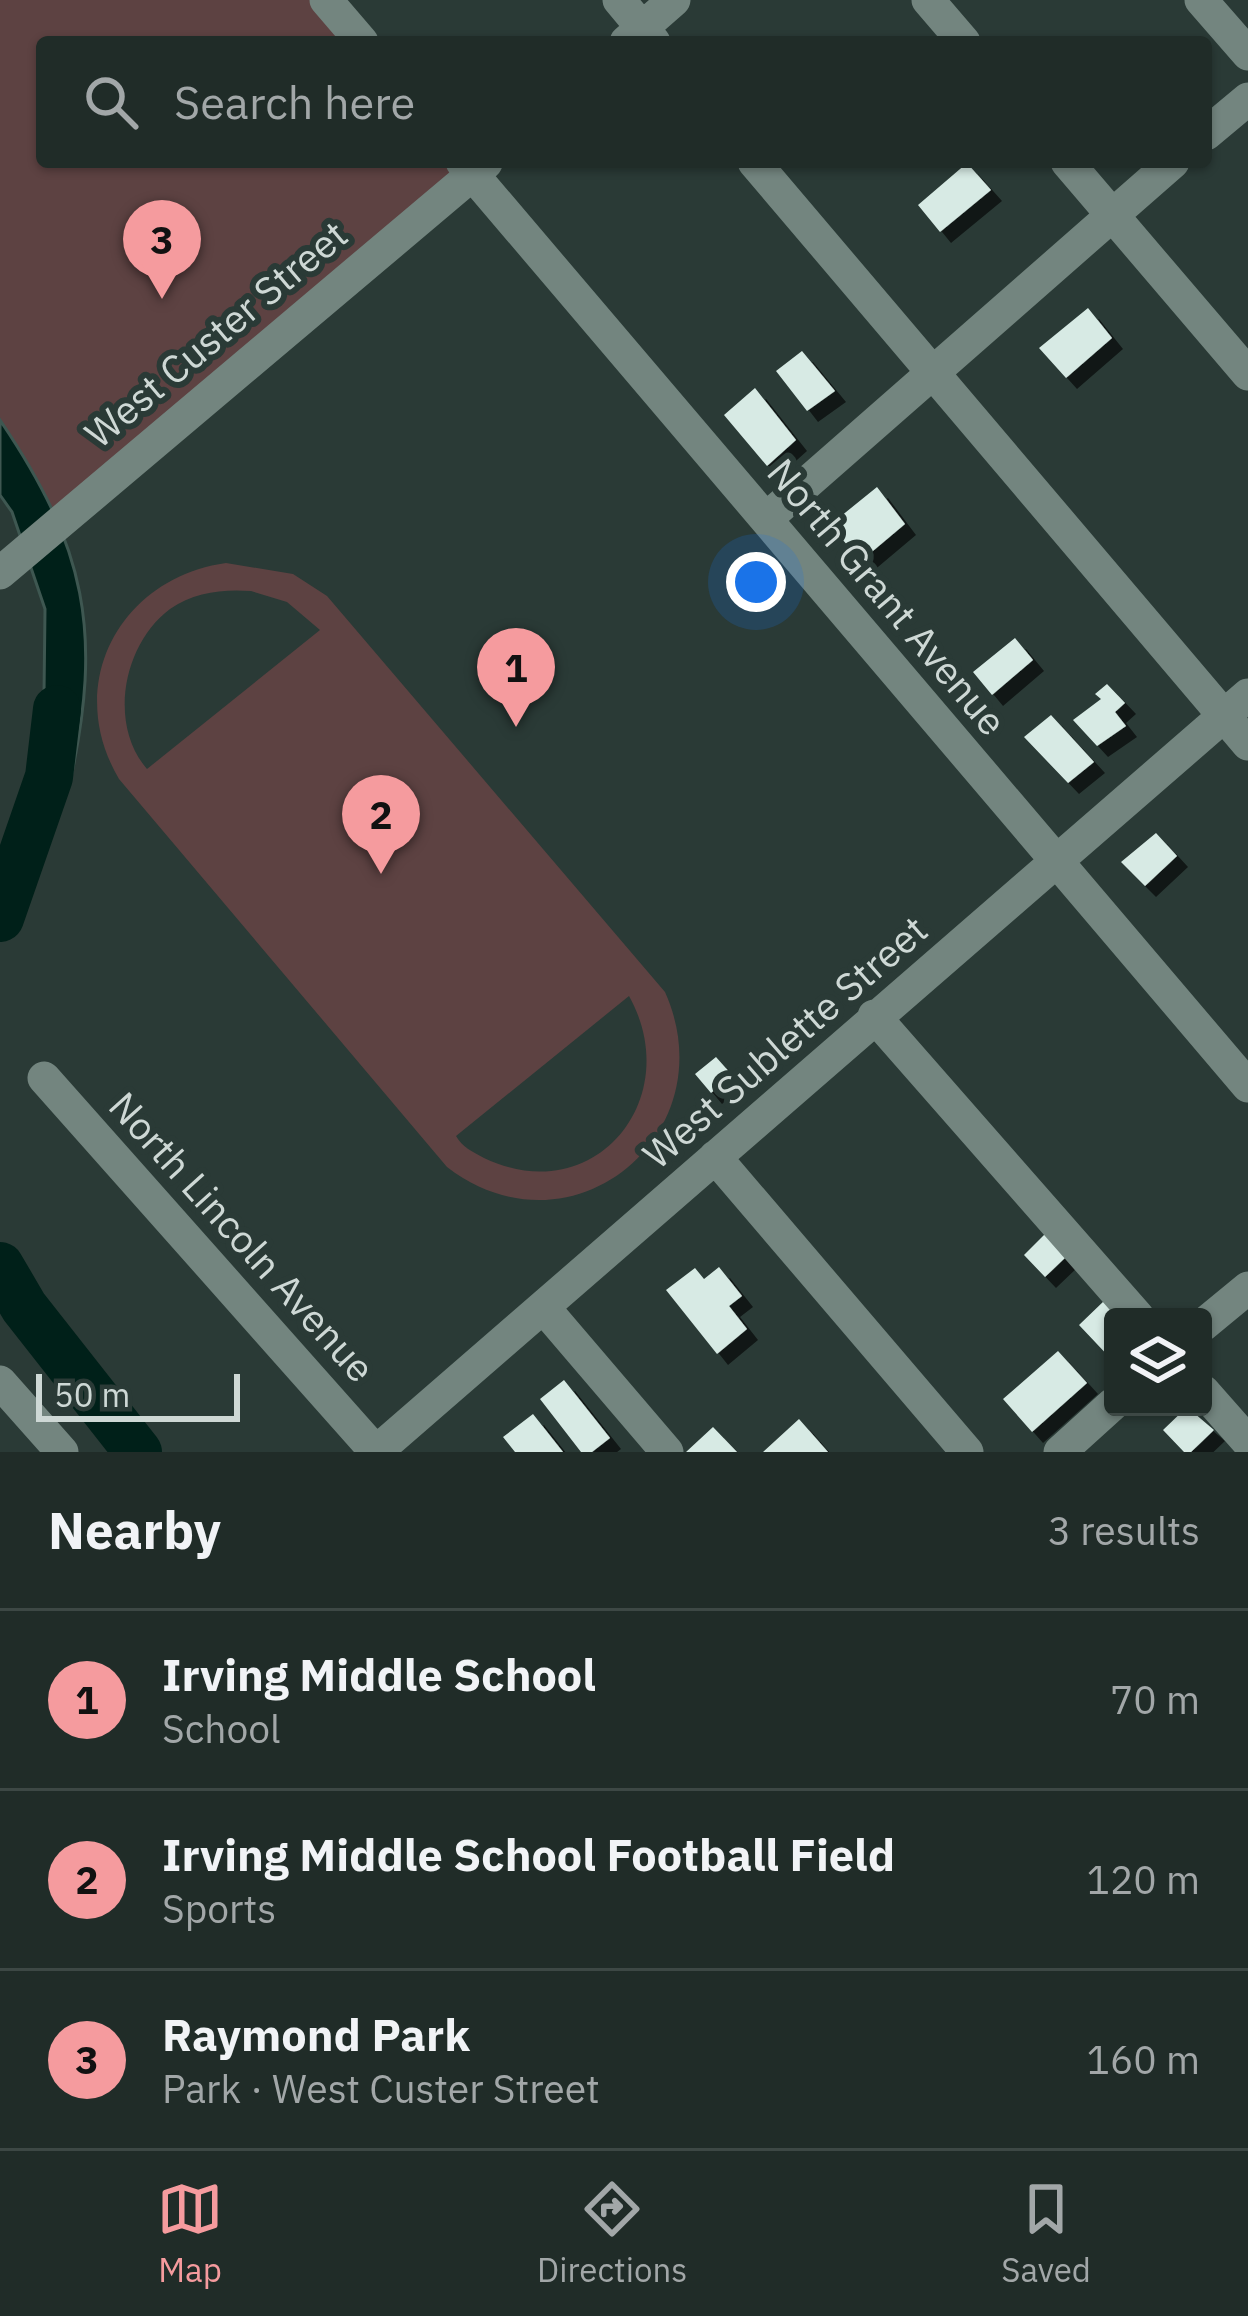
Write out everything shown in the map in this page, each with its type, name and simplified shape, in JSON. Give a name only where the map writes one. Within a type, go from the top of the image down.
[{"type":"street","points":[[326,0],[357,36]]},
{"type":"street","points":[[619,0],[639,36]]},
{"type":"street","points":[[641,36],[674,0]]},
{"type":"street","points":[[928,0],[959,36]]},
{"type":"street","points":[[1201,0],[1248,54]]},
{"type":"street","points":[[1212,129],[1248,99]]},
{"type":"street","name":"West Custer Street","points":[[7,567],[472,168]]},
{"type":"street","name":"North Grant Avenue","points":[[476,168],[766,519],[1248,1086]]},
{"type":"street","points":[[759,168],[932,373],[1236,706],[1248,744]]},
{"type":"street","points":[[1071,168],[1248,374]]},
{"type":"street","points":[[766,519],[1166,168]]},
{"type":"street","name":"West Sublette Street","points":[[376,1452],[1236,706]]},
{"type":"street","points":[[874,1016],[1130,1308]]},
{"type":"street","name":"North Lincoln Avenue","points":[[44,1078],[376,1452]]},
{"type":"street","points":[[715,1157],[967,1452]]},
{"type":"street","points":[[1212,1318],[1248,1288]]},
{"type":"street","points":[[544,1308],[667,1452]]},
{"type":"street","points":[[0,1382],[62,1452]]},
{"type":"street","points":[[1212,1401],[1248,1442]]},
{"type":"street","points":[[1060,1452],[1104,1412]]},
{"type":"shaded area","points":[[0,0],[326,0],[357,36],[36,36],[36,168],[455,168],[51,528],[0,423]]},
{"type":"shaded area","points":[[0,420],[52,509],[80,593],[85,680],[70,782],[31,764],[44,694],[45,609],[12,512],[0,495]]},
{"type":"shaded area","points":[[226,563],[293,574],[327,596],[665,992],[679,1044],[675,1092],[657,1135],[626,1168],[588,1191],[543,1200],[495,1193],[447,1167],[119,779],[103,743],[97,707],[100,673],[112,641],[131,613],[157,590],[189,573]],"holes":[[[219,591],[251,591],[287,602],[320,630],[147,769],[135,751],[125,708],[126,685],[141,642],[170,609],[189,599]],[[629,996],[644,1034],[646,1072],[637,1106],[619,1135],[594,1157],[562,1169],[524,1170],[484,1158],[461,1143],[456,1136]]]},
{"type":"building","points":[[961,168],[971,168],[991,190],[940,232],[918,205]]},
{"type":"building","points":[[1088,308],[1112,338],[1066,378],[1039,348]]},
{"type":"building","points":[[802,351],[835,391],[807,411],[776,371]]},
{"type":"building","points":[[755,388],[796,440],[767,466],[724,415]]},
{"type":"building","points":[[877,487],[905,524],[861,561],[830,525]]},
{"type":"building","points":[[1015,638],[1033,660],[992,695],[973,672]]},
{"type":"building","points":[[1107,684],[1125,703],[1115,712],[1126,726],[1097,746],[1073,720],[1101,699],[1095,694]]},
{"type":"building","points":[[1051,715],[1094,762],[1068,783],[1024,737]]},
{"type":"building","points":[[1156,833],[1177,856],[1145,886],[1121,862]]},
{"type":"building","points":[[716,1057],[732,1075],[711,1093],[695,1074]]},
{"type":"building","points":[[1045,1234],[1067,1256],[1045,1277],[1024,1255]]},
{"type":"building","points":[[719,1267],[742,1296],[729,1306],[747,1329],[717,1354],[666,1290],[695,1268],[704,1279]]},
{"type":"building","points":[[1105,1300],[1113,1308],[1104,1308],[1104,1351],[1079,1325]]},
{"type":"building","points":[[1058,1351],[1087,1383],[1032,1432],[1003,1399]]},
{"type":"building","points":[[564,1380],[610,1438],[592,1452],[581,1452],[540,1399]]},
{"type":"building","points":[[533,1414],[563,1452],[515,1452],[503,1437]]},
{"type":"building","points":[[1178,1416],[1198,1416],[1214,1430],[1191,1452],[1184,1452],[1163,1430]]},
{"type":"building","points":[[799,1419],[828,1452],[763,1452]]},
{"type":"building","points":[[713,1427],[737,1452],[686,1452]]},
{"type":"waterway","points":[[0,918],[49,777],[57,709]]},
{"type":"waterway","points":[[0,1266],[24,1307],[138,1452]]},
{"type":"place","name":"Raymond Park","points":[[162,299]]},
{"type":"place","name":"Irving Middle School","points":[[516,727]]},
{"type":"place","name":"Irving Middle School Football Field","points":[[381,874]]}]
